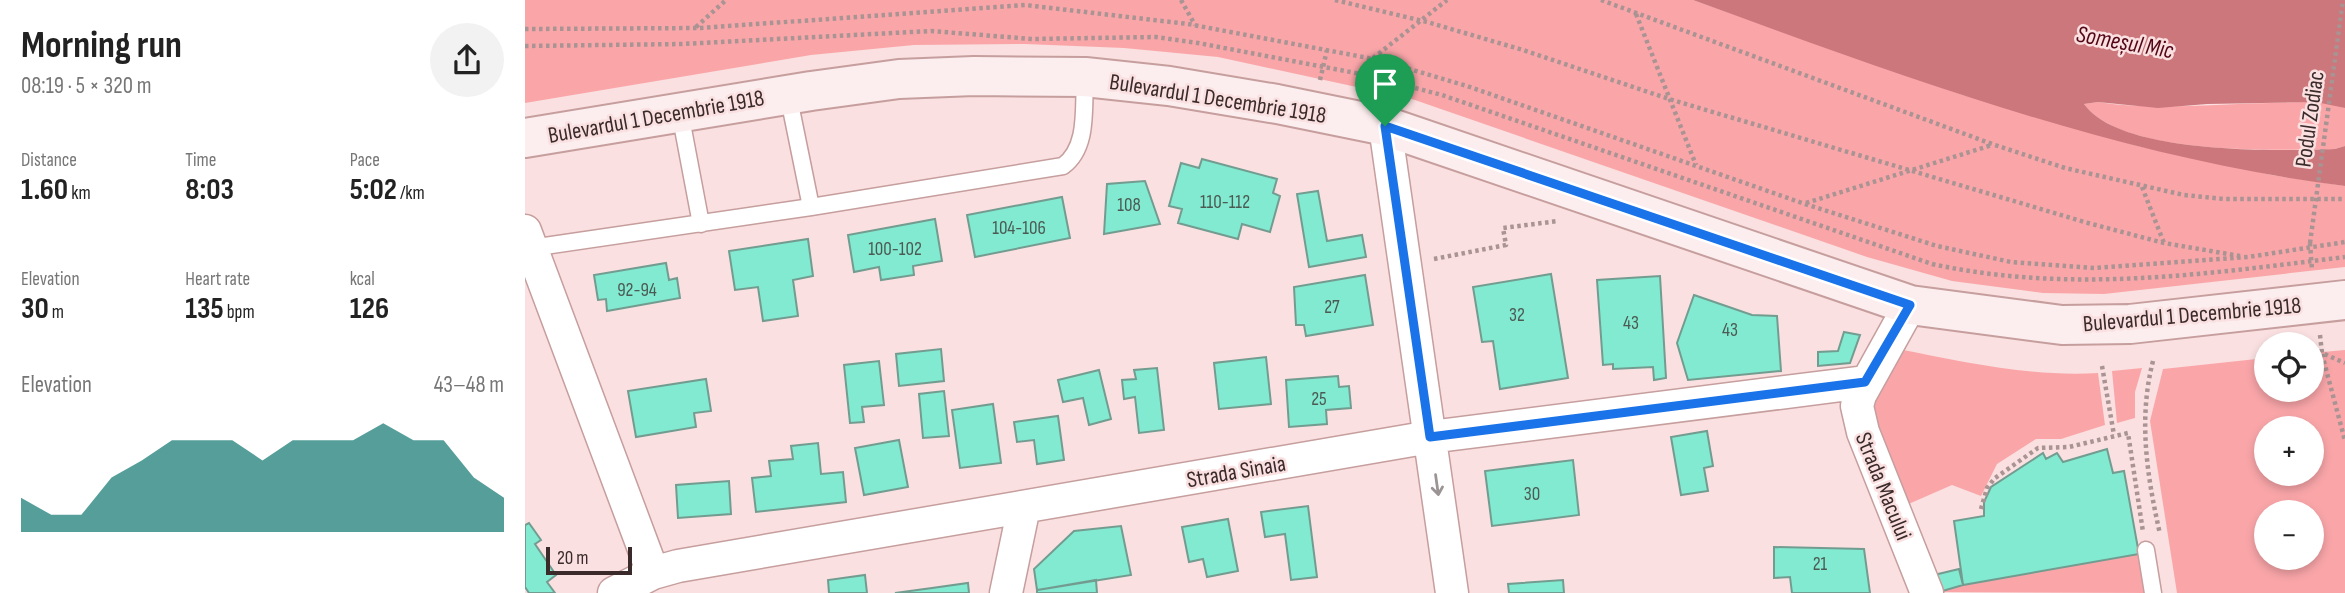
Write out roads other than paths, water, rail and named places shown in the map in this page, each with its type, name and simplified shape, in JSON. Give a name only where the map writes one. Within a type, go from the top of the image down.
[{"type":"main road","name":"Bulevardul 1 Decembrie 1918","points":[[525,138],[788,94],[899,79],[974,76],[1085,77],[1237,97],[1385,126],[1910,305],[2036,322],[2089,325],[2200,318],[2345,300]]},
{"type":"street","points":[[1385,126],[1451,593]]},
{"type":"street","points":[[528,239],[653,573]]},
{"type":"street","name":"Strada Macului","points":[[1910,305],[1865,382],[1857,406],[1859,421],[1927,593]]},
{"type":"street","name":"Strada Sinaia","points":[[614,593],[653,573],[678,566],[1430,437],[1865,382]]},
{"type":"street","points":[[1006,593],[1024,507]]},
{"type":"lane","points":[[528,239],[702,223],[1063,166],[1077,150],[1081,137],[1085,77]]},
{"type":"lane","points":[[788,94],[811,207]]},
{"type":"lane","points":[[680,113],[702,223]]},
{"type":"lane","points":[[2153,593],[2154,547]]},
{"type":"water","name":"Someșul Mic","points":[[1693,0],[2345,0],[2345,108],[2316,102],[2207,104],[2158,108],[2098,102],[2084,104],[2103,121],[2130,133],[2164,141],[2276,150],[2335,149],[2345,146],[2345,186],[2178,156],[2096,135],[1852,58]]}]
